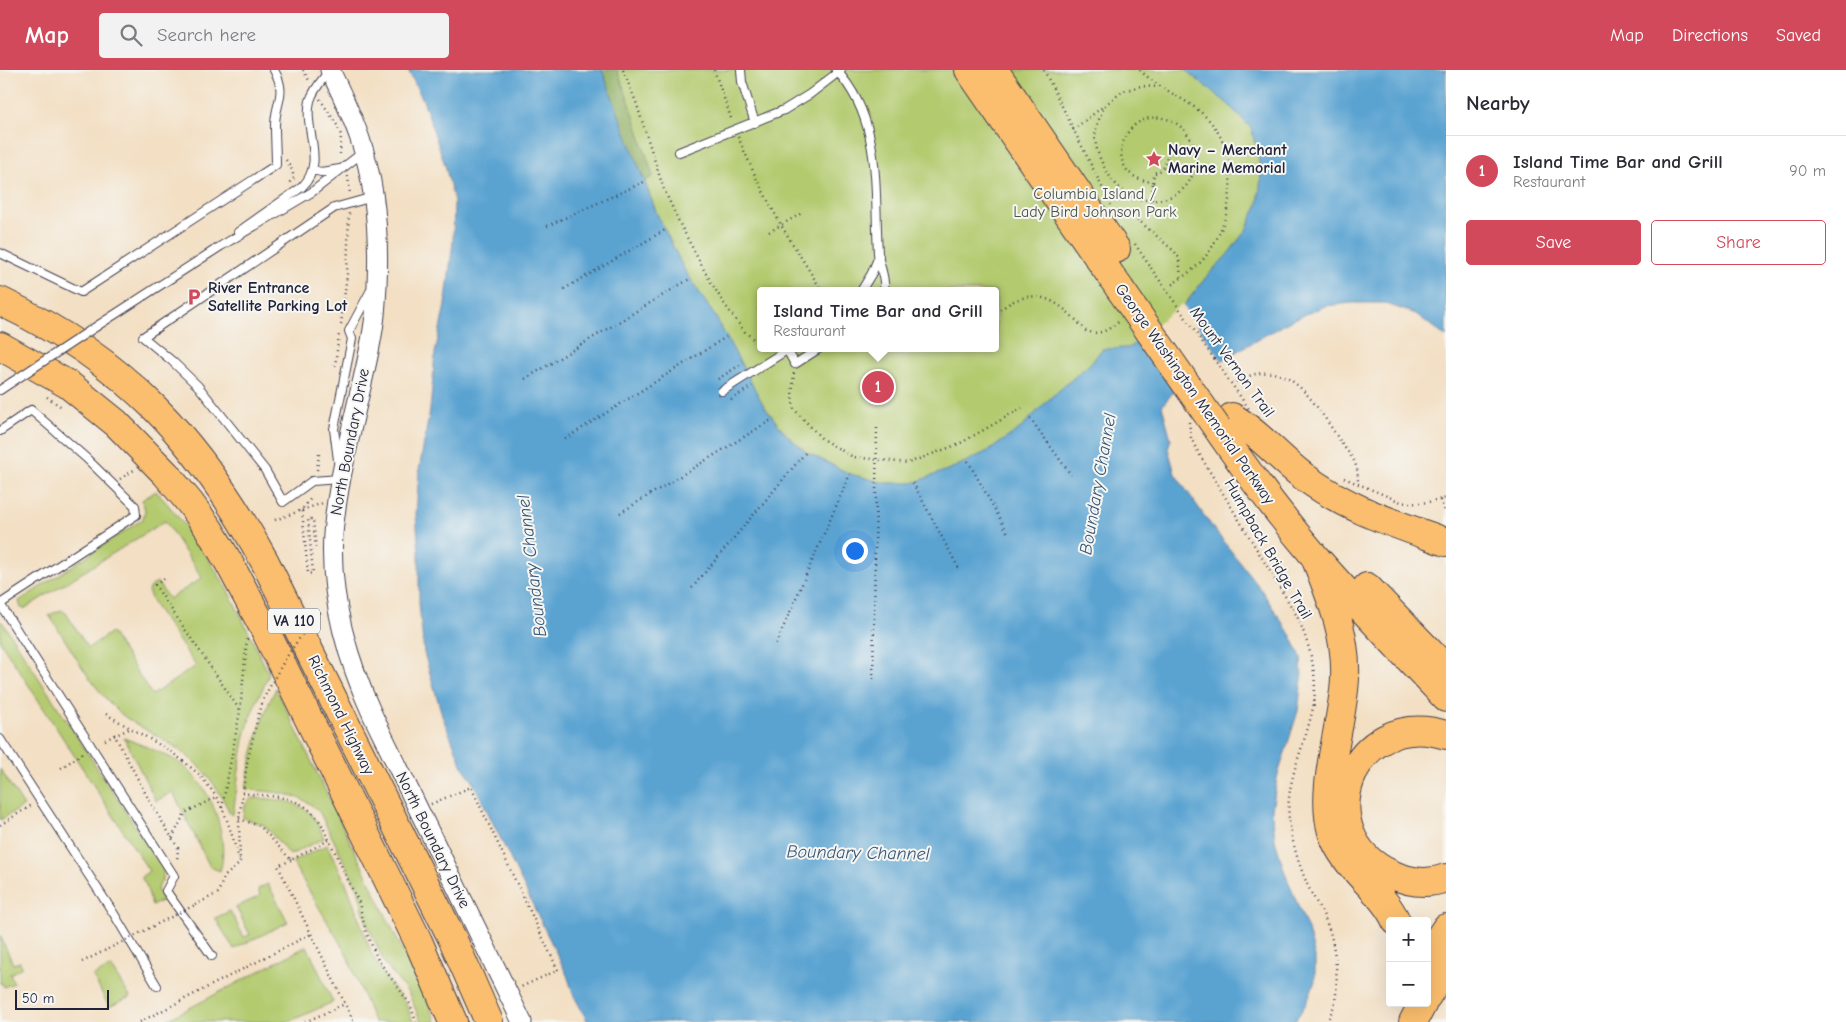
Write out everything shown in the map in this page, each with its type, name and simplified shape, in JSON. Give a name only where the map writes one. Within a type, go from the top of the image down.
[{"type":"highway","name":"George Washington Memorial Parkway","points":[[969,70],[1136,279],[1238,417],[1256,452],[1315,527],[1376,597],[1446,669]]},
{"type":"highway","name":"George Washington Memorial Parkway","points":[[994,70],[1136,279]]},
{"type":"highway","name":"Richmond Highway","points":[[0,301],[45,323],[76,343],[141,394],[183,437],[217,482],[242,519],[272,576],[453,940],[489,1022]]},
{"type":"highway","name":"Richmond Highway","points":[[7,350],[69,385],[116,423],[166,474],[209,530],[228,561],[271,643],[418,941],[453,1022]]},
{"type":"highway","name":"George Washington Memorial Parkway","points":[[1238,417],[1260,488],[1315,557],[1446,698]]},
{"type":"highway","points":[[1238,417],[1271,450],[1302,475],[1342,501],[1373,516],[1446,542]]},
{"type":"highway","points":[[1315,557],[1336,611],[1345,652],[1344,693],[1328,792],[1330,824],[1337,844],[1347,862],[1386,904],[1394,917]]},
{"type":"highway","points":[[1446,735],[1435,731],[1410,730],[1394,734],[1377,743],[1363,756],[1354,771],[1345,804],[1348,826],[1352,836],[1373,863],[1384,871],[1407,880],[1429,882],[1446,878]]},
{"type":"highway","points":[[1431,951],[1446,928]]},
{"type":"highway","points":[[1431,990],[1446,966]]},
{"type":"highway","points":[[1400,1022],[1401,1007]]},
{"type":"highway","points":[[1413,1022],[1421,1007]]},
{"type":"street","name":"North Boundary Drive","points":[[330,70],[350,112],[364,152],[373,197],[377,242],[373,329],[340,479],[335,519],[333,565],[341,624],[353,668],[373,716],[522,1022]]},
{"type":"lane","points":[[0,253],[82,292],[276,165],[275,125],[282,91],[280,81],[274,70]]},
{"type":"lane","points":[[221,246],[250,222],[302,187],[313,170],[313,149],[308,111],[311,98],[330,70]]},
{"type":"lane","points":[[740,70],[755,123]]},
{"type":"lane","points":[[679,152],[755,123],[797,103],[838,71],[864,114],[872,141],[878,256],[885,282],[884,287]]},
{"type":"lane","points":[[0,390],[221,246],[312,192],[346,168],[364,152]]},
{"type":"lane","points":[[313,170],[334,172],[346,168]]},
{"type":"lane","points":[[340,479],[312,481],[283,502],[265,470],[198,386],[143,336],[334,208],[349,202],[373,197]]},
{"type":"lane","points":[[863,287],[872,273],[878,256]]},
{"type":"lane","points":[[722,391],[783,352]]},
{"type":"lane","points":[[789,352],[795,364],[814,352]]},
{"type":"lane","points":[[0,431],[31,410],[114,483],[135,506],[136,515],[0,604],[174,876],[166,892],[212,956]]},
{"type":"lane","points":[[0,739],[114,914],[157,986]]},
{"type":"path","points":[[303,70],[337,125],[341,135],[340,154]]},
{"type":"path","points":[[623,70],[636,102],[663,187],[679,222],[723,302],[744,331],[757,343]]},
{"type":"path","points":[[714,70],[733,124]]},
{"type":"path","points":[[1044,70],[1113,208]]},
{"type":"path","points":[[1140,70],[1159,87],[1198,110],[1208,119],[1224,142],[1228,158],[1229,196],[1221,229],[1206,257],[1170,286]]},
{"type":"path","points":[[1073,130],[1123,91],[1141,86],[1159,87]]},
{"type":"path","points":[[1105,105],[1098,122],[1095,139],[1096,146],[1102,162],[1117,185],[1130,196],[1152,200],[1171,197],[1187,184],[1193,175],[1196,161],[1194,146],[1184,129],[1170,120],[1149,118],[1133,126],[1123,140],[1121,148],[1122,160],[1127,171],[1136,179],[1153,182]]},
{"type":"path","points":[[737,136],[757,180],[781,225],[820,287]]},
{"type":"path","points":[[1152,200],[1154,173],[1160,172],[1166,165],[1167,154],[1194,146]]},
{"type":"path","points":[[335,369],[347,274],[348,176]]},
{"type":"path","points":[[547,226],[644,182]]},
{"type":"path","points":[[1117,216],[1122,212],[1128,211],[1167,244],[1179,258],[1182,278]]},
{"type":"path","points":[[769,232],[802,213]]},
{"type":"path","points":[[564,288],[665,230]]},
{"type":"path","points":[[525,379],[691,278]]},
{"type":"path","name":"Mount Vernon Trail","points":[[1136,279],[1238,417]]},
{"type":"path","points":[[999,310],[1023,298],[1051,300],[1064,309],[1086,331],[1095,333],[1105,331],[1126,317]]},
{"type":"path","points":[[565,439],[726,337]]},
{"type":"path","points":[[795,364],[792,396],[794,409],[822,439],[853,457],[908,463],[959,444],[1022,408]]},
{"type":"path","points":[[718,379],[740,365]]},
{"type":"path","points":[[1236,382],[1250,375],[1262,372],[1284,376],[1296,384],[1319,411],[1354,461],[1358,475],[1358,484]]},
{"type":"path","points":[[731,400],[752,386]]},
{"type":"path","points":[[43,394],[64,408]]},
{"type":"path","points":[[1030,418],[1071,475]]},
{"type":"path","points":[[620,512],[773,419]]},
{"type":"path","name":"Humpback Bridge Trail","points":[[1190,419],[1188,424],[1191,438],[1198,452],[1297,616],[1312,655],[1313,710],[1291,782],[1288,802],[1296,854],[1309,888],[1329,928],[1333,946],[1337,982],[1335,1002],[1327,1022]]},
{"type":"path","points":[[873,679],[876,427]]},
{"type":"path","points":[[692,588],[806,452]]},
{"type":"path","points":[[317,470],[319,454]]},
{"type":"path","points":[[968,460],[1009,534]]},
{"type":"path","points":[[114,483],[134,470],[139,475]]},
{"type":"path","points":[[776,644],[850,474]]},
{"type":"path","points":[[1342,477],[1401,502],[1411,504],[1446,498]]},
{"type":"path","points":[[913,482],[959,569]]},
{"type":"path","points":[[312,497],[302,510],[308,574],[313,574],[308,519],[313,519]]},
{"type":"path","points":[[1440,500],[1446,514]]},
{"type":"path","points":[[275,520],[326,502]]},
{"type":"path","points":[[164,579],[155,585],[240,711]]},
{"type":"path","points":[[240,863],[238,819],[247,763],[261,704],[290,650],[317,617]]},
{"type":"path","points":[[222,808],[240,711],[248,634]]},
{"type":"path","points":[[106,714],[177,756],[201,776],[222,808],[240,863]]},
{"type":"path","points":[[105,740],[114,734],[130,729]]},
{"type":"path","points":[[114,734],[179,850],[174,876]]},
{"type":"path","points":[[60,768],[79,756]]},
{"type":"path","points":[[432,804],[471,787],[558,970],[522,987]]},
{"type":"path","points":[[242,793],[290,799],[306,805],[315,814],[359,903],[366,932],[378,960],[410,1004],[416,1022]]},
{"type":"path","points":[[172,838],[186,812],[216,797]]},
{"type":"path","points":[[0,825],[40,801]]},
{"type":"path","points":[[238,819],[260,826],[291,860]]},
{"type":"path","points":[[329,840],[278,866],[354,1022]]},
{"type":"path","points":[[82,962],[218,893],[224,877],[240,863]]},
{"type":"path","points":[[140,1022],[311,934]]},
{"type":"path","points":[[305,1022],[345,1004]]},
{"type":"green space","name":"Columbia Island / Lady Bird Johnson Park","points":[[602,70],[1185,70],[1227,103],[1251,128],[1258,154],[1261,178],[1258,204],[1246,230],[1185,304],[1129,348],[1102,349],[1093,361],[1048,400],[1022,427],[990,450],[955,467],[913,483],[885,483],[850,474],[806,452],[785,433],[764,406],[716,318],[684,269],[657,214]]},
{"type":"green space","points":[[602,70],[617,70],[631,107],[653,176],[644,182]]},
{"type":"green space","points":[[156,491],[204,552],[233,601],[269,674],[252,712],[247,730],[233,814],[231,815],[217,789],[192,760],[127,718],[108,701],[89,678],[49,615],[61,610],[66,613],[88,648],[111,632],[152,695],[196,666],[153,603],[148,591],[157,582],[169,599],[202,578],[165,521],[24,609],[21,608],[19,601],[143,519],[145,510],[142,500]]},
{"type":"green space","points":[[0,621],[163,869],[163,879],[157,889],[163,900],[152,906],[146,885],[141,877],[149,871],[0,641]]},
{"type":"green space","points":[[276,688],[436,1022],[421,1022],[409,994],[385,964],[366,921],[358,889],[320,813],[304,801],[286,794],[246,789],[257,737],[265,712]]},
{"type":"green space","points":[[124,738],[171,758],[190,771],[197,780],[210,800],[219,822],[223,852],[220,871],[210,867],[173,792],[156,801]]},
{"type":"green space","points":[[0,769],[24,806],[0,820]]},
{"type":"green space","points":[[252,798],[285,801],[301,807],[315,819],[324,838],[290,855],[264,825],[243,818],[246,804]]},
{"type":"green space","points":[[327,845],[346,883],[372,955],[388,981],[406,1004],[413,1022],[374,1022],[346,953],[292,862]]},
{"type":"green space","points":[[268,884],[288,922],[234,949],[215,918],[230,911],[244,937],[250,935],[236,907],[260,896],[258,889]]},
{"type":"green space","points":[[0,935],[13,964],[20,962],[22,967],[10,974],[14,983],[4,987],[2,983],[0,984]]},
{"type":"green space","points":[[307,946],[333,1002],[288,1022],[163,1022]]},
{"type":"green space","points":[[111,967],[130,997],[109,1007],[93,976]]},
{"type":"water","name":"Boundary Channel","points":[[408,70],[602,70],[657,214],[684,269],[716,318],[764,406],[785,433],[806,452],[850,474],[885,483],[913,483],[955,467],[990,450],[1022,427],[1048,400],[1093,361],[1102,349],[1129,348],[1185,304],[1246,230],[1258,204],[1261,178],[1258,154],[1251,128],[1227,103],[1185,70],[1446,70],[1446,337],[1416,314],[1383,303],[1351,303],[1325,306],[1292,320],[1227,357],[1175,390],[1162,406],[1171,439],[1168,448],[1175,474],[1213,528],[1260,588],[1291,636],[1301,657],[1302,679],[1298,711],[1277,778],[1272,810],[1275,840],[1285,873],[1308,930],[1315,957],[1315,981],[1306,1004],[1294,1022],[588,1022],[472,780],[463,767],[443,718],[424,653],[419,604],[419,553],[416,514],[419,470],[430,410],[435,353],[446,300],[453,241],[454,201],[445,165],[423,100]]},
{"type":"pier","points":[[1182,304],[1223,363],[1180,390],[1142,335]]},
{"type":"place","name":"Navy – Merchant Marine Memorial","points":[[1154,159]]},
{"type":"place","name":"River Entrance Satellite Parking Lot","points":[[194,297]]},
{"type":"place","name":"Island Time Bar and Grill","points":[[878,387]]}]
